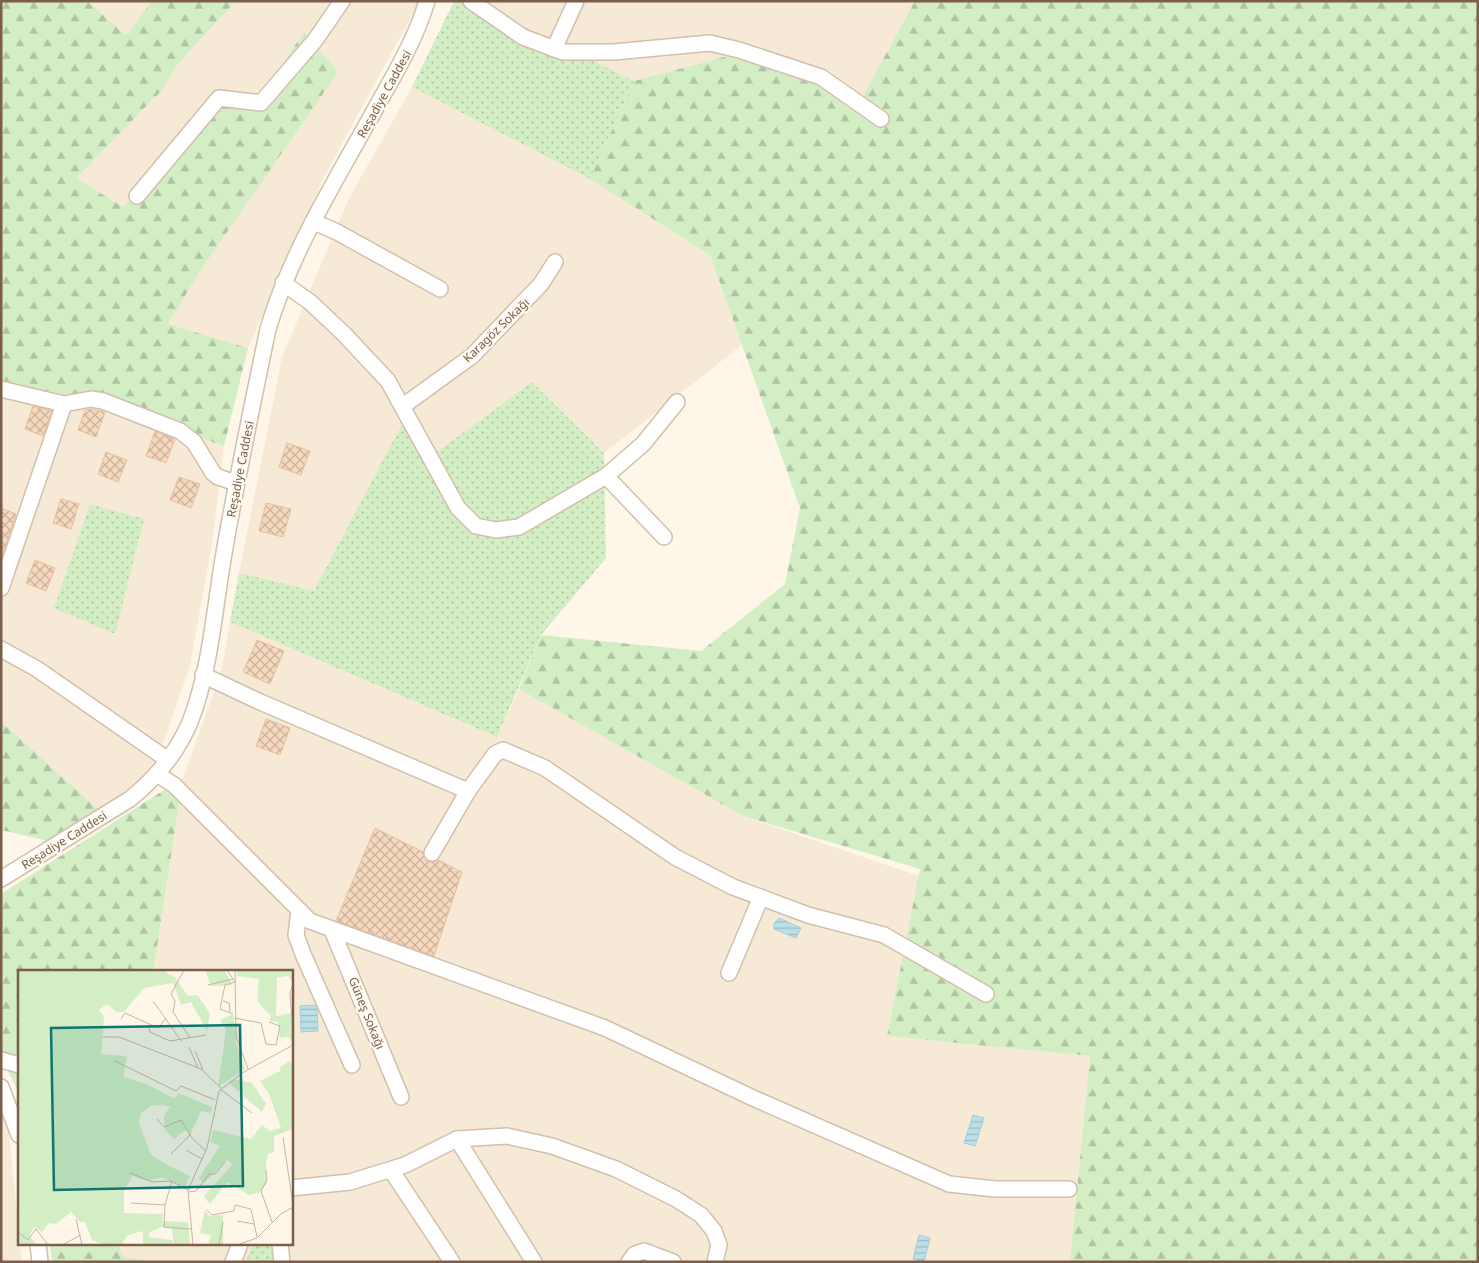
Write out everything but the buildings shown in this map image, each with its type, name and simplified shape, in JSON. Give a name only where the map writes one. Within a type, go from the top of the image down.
[{"type":"street","points":[[137,196],[219,98],[262,104],[316,39],[342,1]]},
{"type":"street","name":"Reşadiye Caddesi","points":[[1,879],[130,799],[158,774],[189,724],[203,675],[236,483],[268,329],[283,283],[314,222],[414,40],[427,1]]},
{"type":"street","points":[[471,1],[523,37],[563,52],[614,52],[710,43],[739,50],[821,77],[881,119]]},
{"type":"street","points":[[554,49],[576,1]]},
{"type":"street","points":[[314,222],[337,232],[440,289]]},
{"type":"street","name":"Karagöz Sokağı","points":[[403,406],[472,356],[541,284],[555,262]]},
{"type":"street","points":[[283,283],[310,302],[344,334],[388,381],[458,508],[476,526],[496,530],[519,527],[606,476],[643,444],[677,402]]},
{"type":"street","points":[[1,389],[64,404],[91,399],[103,401],[180,431],[194,442],[213,473],[218,477],[236,483]]},
{"type":"street","points":[[1,588],[64,404]]},
{"type":"street","points":[[606,476],[664,537]]},
{"type":"street","points":[[1,649],[37,669],[168,760]]},
{"type":"street","points":[[203,675],[258,701],[468,791]]},
{"type":"street","points":[[432,853],[468,791],[495,754],[503,750],[545,768],[675,857],[733,887],[808,915],[884,934],[986,994]]},
{"type":"street","points":[[158,774],[174,785],[310,921],[605,1028],[753,1098],[948,1184],[994,1189],[1069,1189]]},
{"type":"street","points":[[729,973],[761,897]]},
{"type":"street","points":[[299,910],[296,934],[352,1065]]},
{"type":"street","name":"Güneş Sokağı","points":[[332,930],[401,1097]]},
{"type":"street","points":[[1,1060],[18,1066]]},
{"type":"street","points":[[1,1087],[18,1133]]},
{"type":"street","points":[[292,1188],[350,1182],[391,1170],[457,1139],[507,1136],[552,1146],[616,1169],[701,1215],[714,1231],[719,1245],[715,1262]]},
{"type":"street","points":[[457,1139],[534,1262]]},
{"type":"street","points":[[391,1170],[452,1262]]},
{"type":"street","points":[[38,1246],[40,1262]]},
{"type":"street","points":[[233,1262],[239,1246]]},
{"type":"street","points":[[280,1246],[282,1262]]},
{"type":"street","points":[[629,1262],[635,1254],[644,1251],[673,1262]]},
{"type":"shaded area","points":[[87,1],[152,1],[126,35]]},
{"type":"shaded area","points":[[236,1],[420,1],[328,169],[248,348],[168,324],[202,268],[304,32],[249,111],[216,105],[123,207],[75,178],[163,89],[177,65]]},
{"type":"shaded area","points":[[473,1],[915,1],[863,96],[735,54],[634,81]]},
{"type":"shaded area","points":[[412,87],[590,179],[710,255],[742,345],[604,453],[532,382],[438,451],[409,411],[314,592],[239,573],[282,357],[349,198]]},
{"type":"shaded area","points":[[1,382],[79,397],[224,446],[213,538],[190,666],[154,769],[104,815],[1,721]]},
{"type":"shaded area","points":[[230,622],[497,737],[519,689],[743,816],[919,876],[887,1036],[1090,1056],[1070,1262],[285,1262],[277,1246],[292,1246],[292,970],[153,970],[183,778],[222,669]]},
{"type":"shaded area","points":[[1,1112],[9,1132],[18,1222],[18,1246],[20,1246],[22,1262],[1,1262]]},
{"type":"shaded area","points":[[120,1246],[251,1246],[246,1262],[157,1262],[123,1257]]},
{"type":"green space","points":[[1,1],[87,1],[126,35],[152,1],[236,1],[177,65],[163,89],[76,178],[123,207],[216,105],[250,111],[304,32],[338,72],[202,268],[168,324],[248,348],[224,446],[79,397],[1,382]]},
{"type":"green space","points":[[454,1],[473,1],[634,81],[590,179],[412,87]]},
{"type":"green space","points":[[915,1],[1478,1],[1478,1262],[1070,1262],[1090,1056],[887,1036],[920,869],[743,816],[519,689],[541,635],[701,651],[785,584],[800,508],[710,255],[590,179],[634,81],[735,54],[863,96]]},
{"type":"green space","points":[[532,382],[604,453],[606,558],[541,635],[497,737],[230,622],[239,573],[314,591],[409,411],[438,451]]},
{"type":"green space","points":[[90,504],[144,519],[115,634],[54,608]]},
{"type":"green space","points":[[1,721],[104,815],[48,841],[1,830]]},
{"type":"green space","points":[[183,778],[153,970],[18,970],[18,1092],[1,1056],[1,894]]},
{"type":"green space","points":[[50,1246],[120,1246],[123,1257],[157,1262],[52,1262]]},
{"type":"green space","points":[[251,1246],[277,1246],[285,1262],[246,1262]]},
{"type":"water","points":[[779,918],[801,928],[796,938],[774,929],[774,923]]},
{"type":"water","points":[[317,1005],[318,1031],[301,1032],[300,1006]]},
{"type":"water","points":[[973,1115],[984,1118],[975,1146],[964,1143]]},
{"type":"water","points":[[919,1235],[930,1238],[924,1262],[913,1259]]}]
